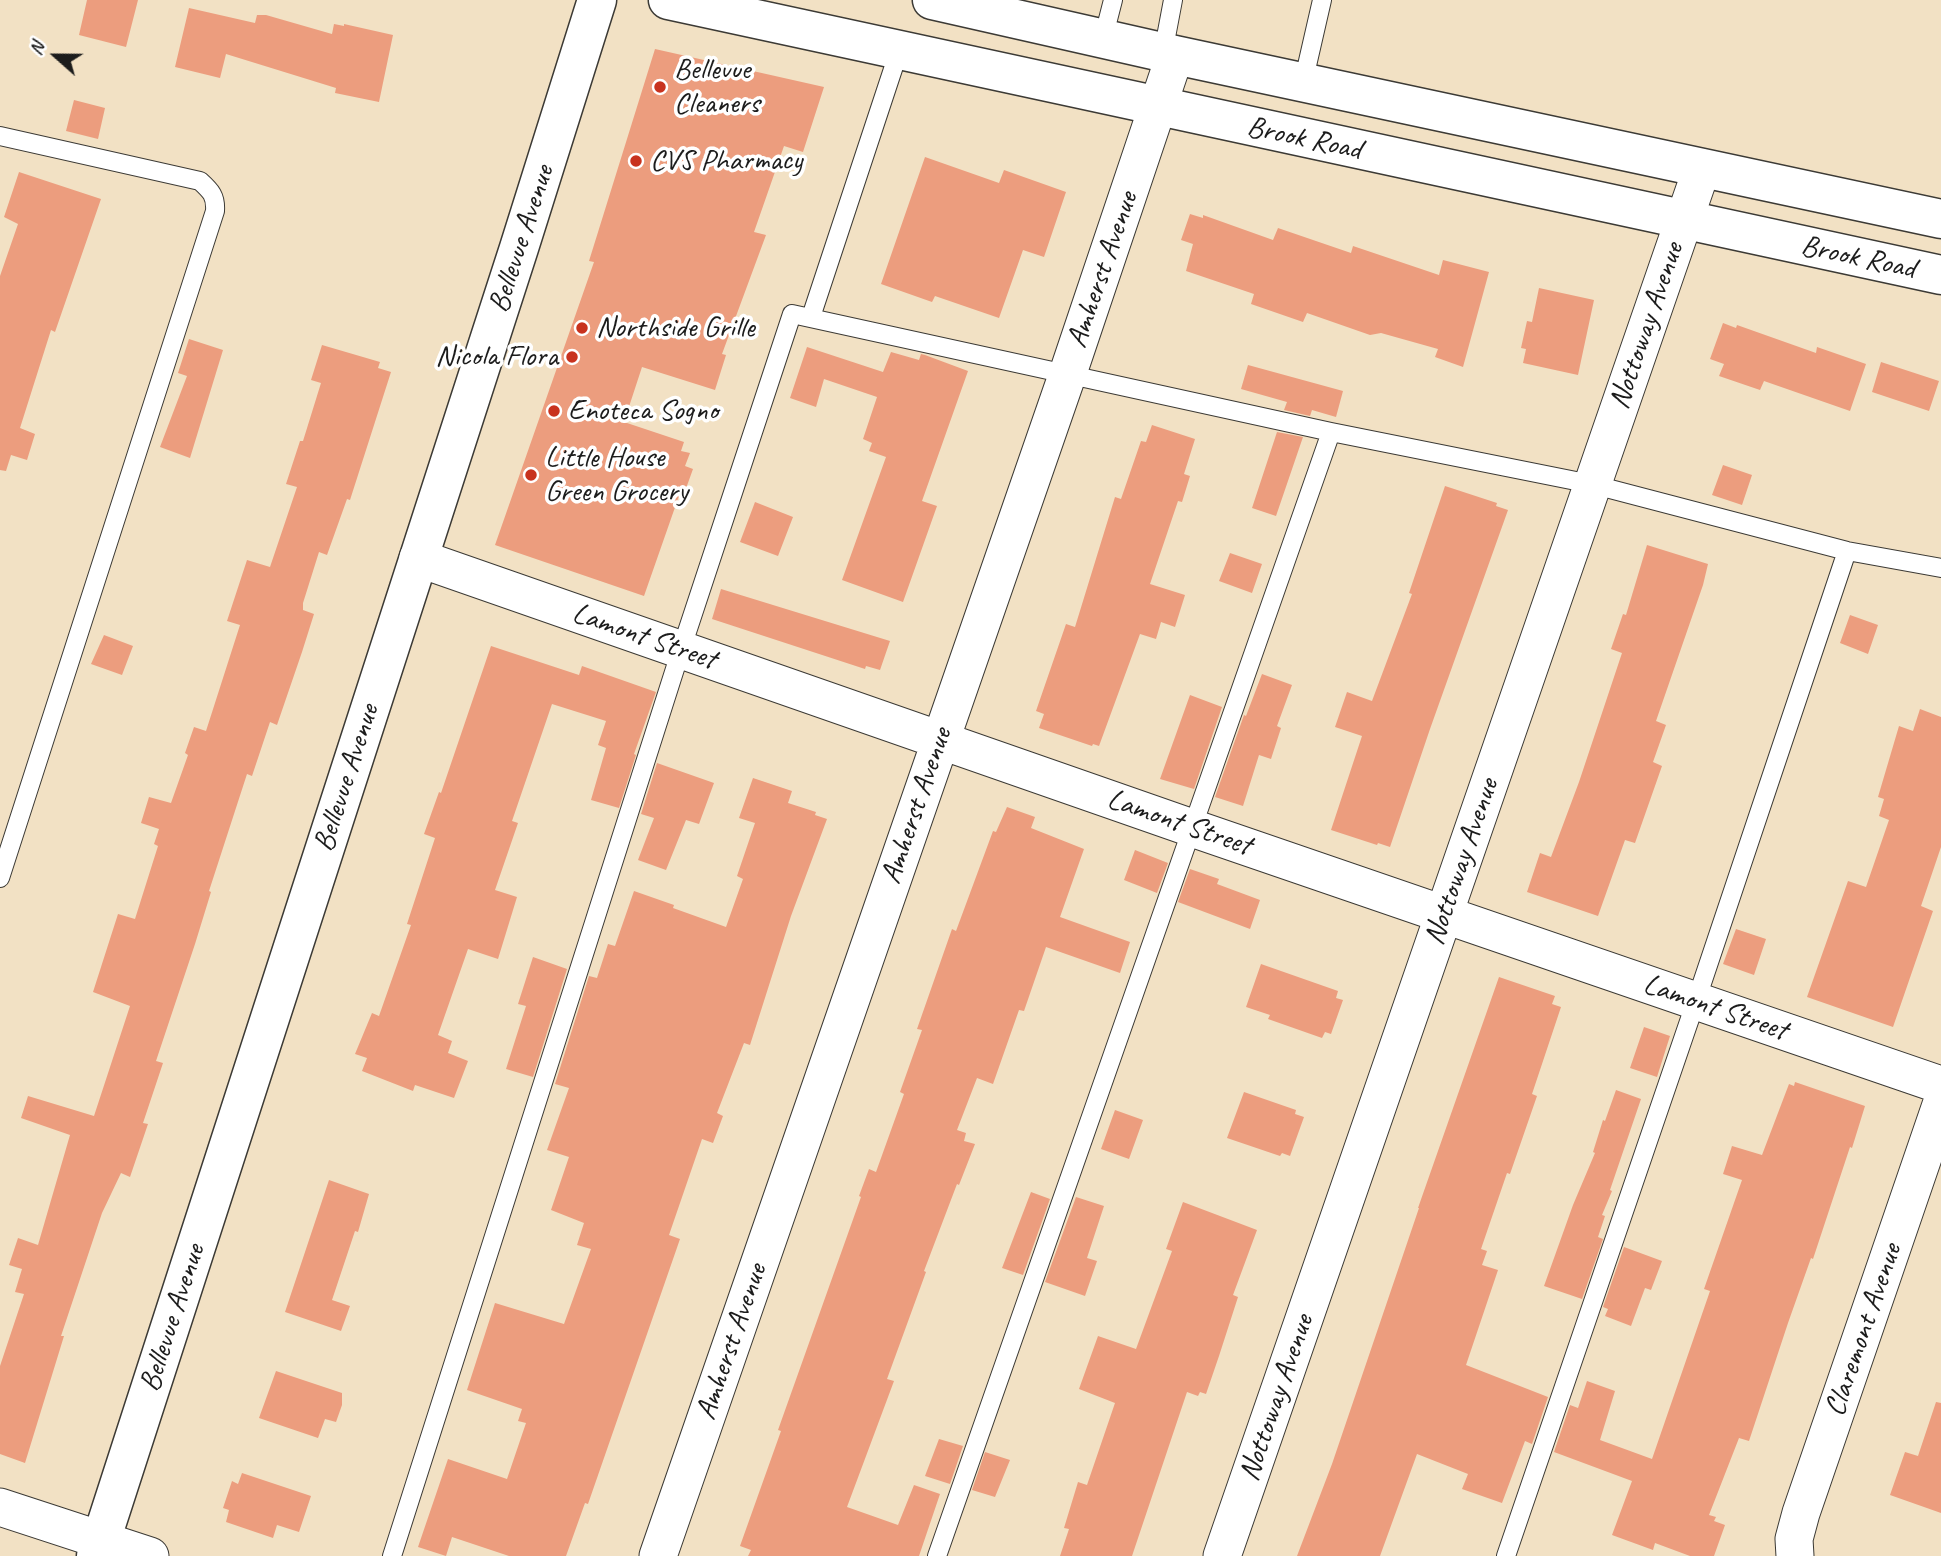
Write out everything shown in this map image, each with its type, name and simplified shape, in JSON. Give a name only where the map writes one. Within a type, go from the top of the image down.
[{"type":"main road","name":"Bellevue Avenue","points":[[99,1548],[597,0]]},
{"type":"main road","name":"Brook Road","points":[[668,0],[1941,275]]},
{"type":"main road","name":"Brook Road","points":[[932,0],[1169,54],[1941,219]]},
{"type":"street","name":"Amherst Avenue","points":[[658,1556],[1068,373],[1158,107],[1169,54]]},
{"type":"street","name":"Nottoway Avenue","points":[[1222,1556],[1702,167]]},
{"type":"street","name":"Lamont Street","points":[[418,558],[1941,1085]]},
{"type":"street","name":"Claremont Avenue","points":[[1795,1556],[1794,1539],[1801,1513],[1941,1105]]},
{"type":"street","points":[[0,1507],[99,1548],[150,1556]]},
{"type":"lane","points":[[1103,39],[1113,0]]},
{"type":"lane","points":[[1169,54],[1173,0]]},
{"type":"lane","points":[[1303,83],[1322,0]]},
{"type":"lane","points":[[811,317],[899,51]]},
{"type":"lane","points":[[0,136],[200,181],[212,191],[216,201],[0,878]]},
{"type":"lane","points":[[392,1556],[681,650],[792,314],[1331,432],[1591,484],[1847,551],[1941,568]]},
{"type":"lane","points":[[937,1556],[1331,432]]},
{"type":"lane","points":[[1506,1556],[1847,551]]},
{"type":"building","points":[[87,0],[138,0],[126,47],[79,35]]},
{"type":"building","points":[[189,8],[255,23],[257,15],[266,15],[332,34],[334,24],[344,24],[393,35],[379,102],[335,93],[336,88],[226,54],[220,78],[175,67]]},
{"type":"building","points":[[655,49],[824,87],[803,152],[784,146],[754,232],[766,235],[722,354],[726,355],[715,390],[642,367],[624,422],[684,442],[681,451],[690,453],[685,466],[693,469],[684,494],[680,493],[644,596],[495,545],[594,262],[589,261]]},
{"type":"building","points":[[74,100],[105,108],[98,139],[66,131]]},
{"type":"building","points":[[925,157],[999,183],[1004,170],[1066,192],[1044,257],[1023,250],[999,318],[935,296],[932,302],[881,284]]},
{"type":"building","points":[[19,172],[101,199],[55,332],[51,330],[20,428],[35,434],[27,460],[11,455],[6,471],[0,470],[0,276],[18,224],[4,217]]},
{"type":"building","points":[[1190,214],[1203,218],[1203,215],[1273,240],[1278,228],[1351,253],[1353,246],[1439,275],[1443,260],[1489,272],[1463,367],[1435,357],[1438,349],[1381,333],[1370,335],[1307,313],[1303,322],[1251,304],[1254,294],[1186,271],[1193,244],[1181,240]]},
{"type":"building","points":[[1539,288],[1594,300],[1578,375],[1523,363],[1526,349],[1521,348],[1527,321],[1532,322]]},
{"type":"building","points":[[1723,323],[1736,328],[1737,325],[1816,353],[1817,347],[1866,364],[1850,411],[1764,381],[1760,390],[1719,376],[1724,364],[1710,359]]},
{"type":"building","points":[[189,339],[223,350],[190,458],[160,447],[187,376],[178,373]]},
{"type":"building","points":[[322,345],[380,362],[378,368],[391,372],[350,500],[347,499],[327,555],[319,552],[303,603],[303,610],[314,614],[302,652],[277,725],[270,722],[252,776],[247,774],[156,1061],[163,1063],[143,1123],[148,1124],[130,1177],[121,1173],[102,1213],[61,1336],[64,1336],[25,1463],[0,1454],[0,1366],[24,1294],[15,1292],[22,1269],[9,1265],[18,1238],[38,1245],[70,1135],[21,1118],[28,1096],[94,1116],[130,1006],[93,992],[118,914],[135,919],[158,846],[154,844],[159,829],[141,823],[149,797],[171,803],[188,755],[185,753],[194,727],[206,731],[240,625],[227,621],[247,560],[270,567],[297,487],[286,484],[321,383],[311,380]]},
{"type":"building","points":[[807,347],[883,372],[891,352],[919,360],[921,354],[968,371],[922,501],[937,506],[903,602],[842,580],[886,457],[869,451],[872,443],[863,439],[877,397],[824,379],[816,407],[790,398]]},
{"type":"building","points":[[1881,362],[1939,381],[1929,411],[1872,392]]},
{"type":"building","points":[[1248,365],[1343,391],[1336,417],[1312,410],[1310,416],[1284,410],[1287,402],[1241,389]]},
{"type":"building","points":[[1152,425],[1195,439],[1184,474],[1190,476],[1182,502],[1178,501],[1150,584],[1185,595],[1175,627],[1161,622],[1156,639],[1140,634],[1099,746],[1092,746],[1039,728],[1044,714],[1036,711],[1066,624],[1075,627],[1115,497],[1121,499],[1141,441],[1146,442]]},
{"type":"building","points":[[1277,432],[1303,437],[1276,516],[1252,508]]},
{"type":"building","points":[[1723,465],[1752,475],[1742,505],[1712,495]]},
{"type":"building","points":[[1445,486],[1497,503],[1496,506],[1508,510],[1390,847],[1378,843],[1377,845],[1331,830],[1362,736],[1335,727],[1347,692],[1372,701],[1412,594],[1409,593]]},
{"type":"building","points":[[755,502],[793,517],[778,556],[740,542]]},
{"type":"building","points":[[1647,545],[1708,564],[1656,721],[1666,725],[1653,762],[1662,766],[1635,843],[1625,840],[1598,916],[1527,892],[1540,853],[1551,857],[1579,782],[1622,653],[1611,649],[1623,614],[1626,615]]},
{"type":"building","points":[[1230,553],[1262,564],[1252,593],[1219,581]]},
{"type":"building","points":[[721,589],[890,641],[880,670],[866,666],[865,669],[712,619]]},
{"type":"building","points":[[1850,615],[1878,625],[1868,654],[1840,643]]},
{"type":"building","points":[[104,635],[133,646],[122,675],[91,664]]},
{"type":"building","points":[[491,646],[579,675],[582,666],[656,692],[634,754],[636,755],[619,808],[591,800],[606,748],[598,745],[606,721],[552,704],[512,821],[518,823],[495,890],[517,897],[498,959],[468,949],[438,1035],[452,1041],[448,1053],[468,1061],[454,1098],[415,1085],[413,1091],[362,1071],[367,1058],[355,1054],[372,1013],[379,1016],[411,925],[407,924],[435,838],[424,834],[439,792],[441,793]]},
{"type":"building","points":[[1262,674],[1292,685],[1277,726],[1281,728],[1271,759],[1259,755],[1243,806],[1215,797],[1244,715],[1246,716]]},
{"type":"building","points":[[1190,695],[1222,707],[1194,789],[1160,779]]},
{"type":"building","points":[[1920,709],[1941,717],[1941,847],[1921,906],[1933,911],[1893,1027],[1807,997],[1848,881],[1866,887],[1889,820],[1879,816],[1884,799],[1878,797],[1899,726],[1913,731]]},
{"type":"building","points":[[657,763],[714,783],[699,824],[686,820],[666,870],[638,860],[654,818],[641,814]]},
{"type":"building","points":[[753,778],[792,791],[788,803],[816,812],[815,815],[827,819],[791,916],[750,1045],[744,1043],[717,1113],[723,1116],[713,1143],[702,1139],[669,1235],[680,1239],[588,1504],[585,1503],[566,1556],[509,1556],[452,1537],[446,1556],[418,1547],[448,1459],[507,1479],[526,1423],[518,1421],[522,1409],[467,1390],[495,1303],[564,1324],[591,1249],[577,1245],[584,1223],[551,1210],[569,1157],[547,1150],[569,1088],[555,1084],[589,976],[597,978],[608,944],[615,946],[634,891],[726,927],[743,879],[737,876],[755,823],[739,818]]},
{"type":"building","points":[[1007,807],[1035,817],[1031,828],[1084,849],[1060,917],[1130,942],[1120,973],[1046,947],[1024,1011],[1019,1010],[993,1084],[977,1078],[957,1130],[966,1133],[964,1141],[975,1144],[924,1271],[926,1272],[887,1379],[894,1381],[847,1507],[898,1525],[914,1485],[940,1494],[919,1556],[748,1556],[751,1550],[740,1546],[781,1431],[778,1430],[869,1169],[876,1172],[904,1094],[900,1092],[922,1030],[917,1029],[952,929],[956,931],[993,831],[996,832]]},
{"type":"building","points":[[1135,850],[1168,863],[1157,893],[1124,880]]},
{"type":"building","points":[[1190,869],[1219,879],[1217,884],[1260,900],[1250,929],[1178,902]]},
{"type":"building","points":[[1736,929],[1766,939],[1754,975],[1723,964]]},
{"type":"building","points":[[533,957],[567,969],[533,1077],[506,1069],[526,1006],[518,1004]]},
{"type":"building","points":[[1261,964],[1338,991],[1336,998],[1343,1000],[1331,1034],[1325,1032],[1322,1038],[1268,1019],[1270,1015],[1246,1007]]},
{"type":"building","points":[[1499,977],[1555,996],[1552,1004],[1561,1007],[1532,1094],[1537,1096],[1481,1249],[1487,1251],[1482,1265],[1498,1270],[1466,1365],[1548,1397],[1532,1444],[1525,1441],[1502,1503],[1462,1489],[1468,1474],[1417,1454],[1380,1556],[1297,1556],[1332,1464]]},
{"type":"building","points":[[1644,1027],[1670,1036],[1657,1077],[1630,1068]]},
{"type":"building","points":[[1795,1082],[1865,1106],[1749,1441],[1739,1438],[1709,1515],[1716,1517],[1714,1521],[1725,1525],[1714,1556],[1690,1556],[1655,1543],[1653,1550],[1612,1535],[1632,1481],[1554,1452],[1570,1405],[1578,1408],[1587,1381],[1615,1391],[1600,1440],[1652,1459],[1710,1291],[1704,1289],[1742,1180],[1723,1174],[1732,1146],[1762,1155],[1789,1084],[1794,1086]]},
{"type":"building","points":[[1616,1090],[1641,1099],[1602,1215],[1605,1216],[1598,1237],[1603,1239],[1582,1299],[1544,1286]]},
{"type":"building","points":[[1244,1092],[1296,1110],[1295,1114],[1304,1117],[1290,1156],[1282,1153],[1280,1156],[1227,1138]]},
{"type":"building","points":[[1115,1110],[1143,1120],[1129,1159],[1101,1149]]},
{"type":"building","points":[[329,1180],[369,1194],[358,1232],[355,1231],[332,1300],[350,1306],[341,1331],[285,1312]]},
{"type":"building","points":[[1031,1192],[1050,1199],[1023,1275],[1002,1268]]},
{"type":"building","points":[[1076,1197],[1104,1206],[1087,1258],[1097,1261],[1085,1296],[1045,1282]]},
{"type":"building","points":[[1183,1202],[1257,1230],[1233,1295],[1238,1297],[1206,1394],[1200,1392],[1198,1396],[1187,1392],[1132,1556],[1060,1556],[1069,1529],[1064,1528],[1078,1482],[1087,1485],[1115,1403],[1079,1389],[1098,1336],[1136,1349],[1172,1251],[1166,1249]]},
{"type":"building","points":[[1624,1247],[1662,1261],[1651,1290],[1645,1288],[1631,1326],[1605,1316],[1608,1309],[1603,1307]]},
{"type":"building","points":[[276,1371],[342,1393],[342,1405],[336,1422],[325,1419],[318,1438],[259,1418]]},
{"type":"building","points":[[1936,1402],[1941,1403],[1941,1513],[1890,1495],[1905,1452],[1918,1456]]},
{"type":"building","points":[[939,1439],[963,1446],[950,1484],[925,1476]]},
{"type":"building","points":[[985,1452],[1010,1460],[995,1497],[972,1490]]},
{"type":"building","points":[[242,1473],[311,1496],[299,1532],[277,1525],[273,1538],[226,1522],[229,1510],[223,1508],[232,1481],[238,1484]]},
{"type":"place","name":"Bellevue Cleaners","points":[[660,87]]},
{"type":"place","name":"CVS Pharmacy","points":[[636,161]]},
{"type":"place","name":"Northside Grille","points":[[582,328]]},
{"type":"place","name":"Nicola Flora","points":[[572,357]]},
{"type":"place","name":"Enoteca Sogno","points":[[554,411]]},
{"type":"place","name":"Little House Green Grocery","points":[[531,475]]}]
